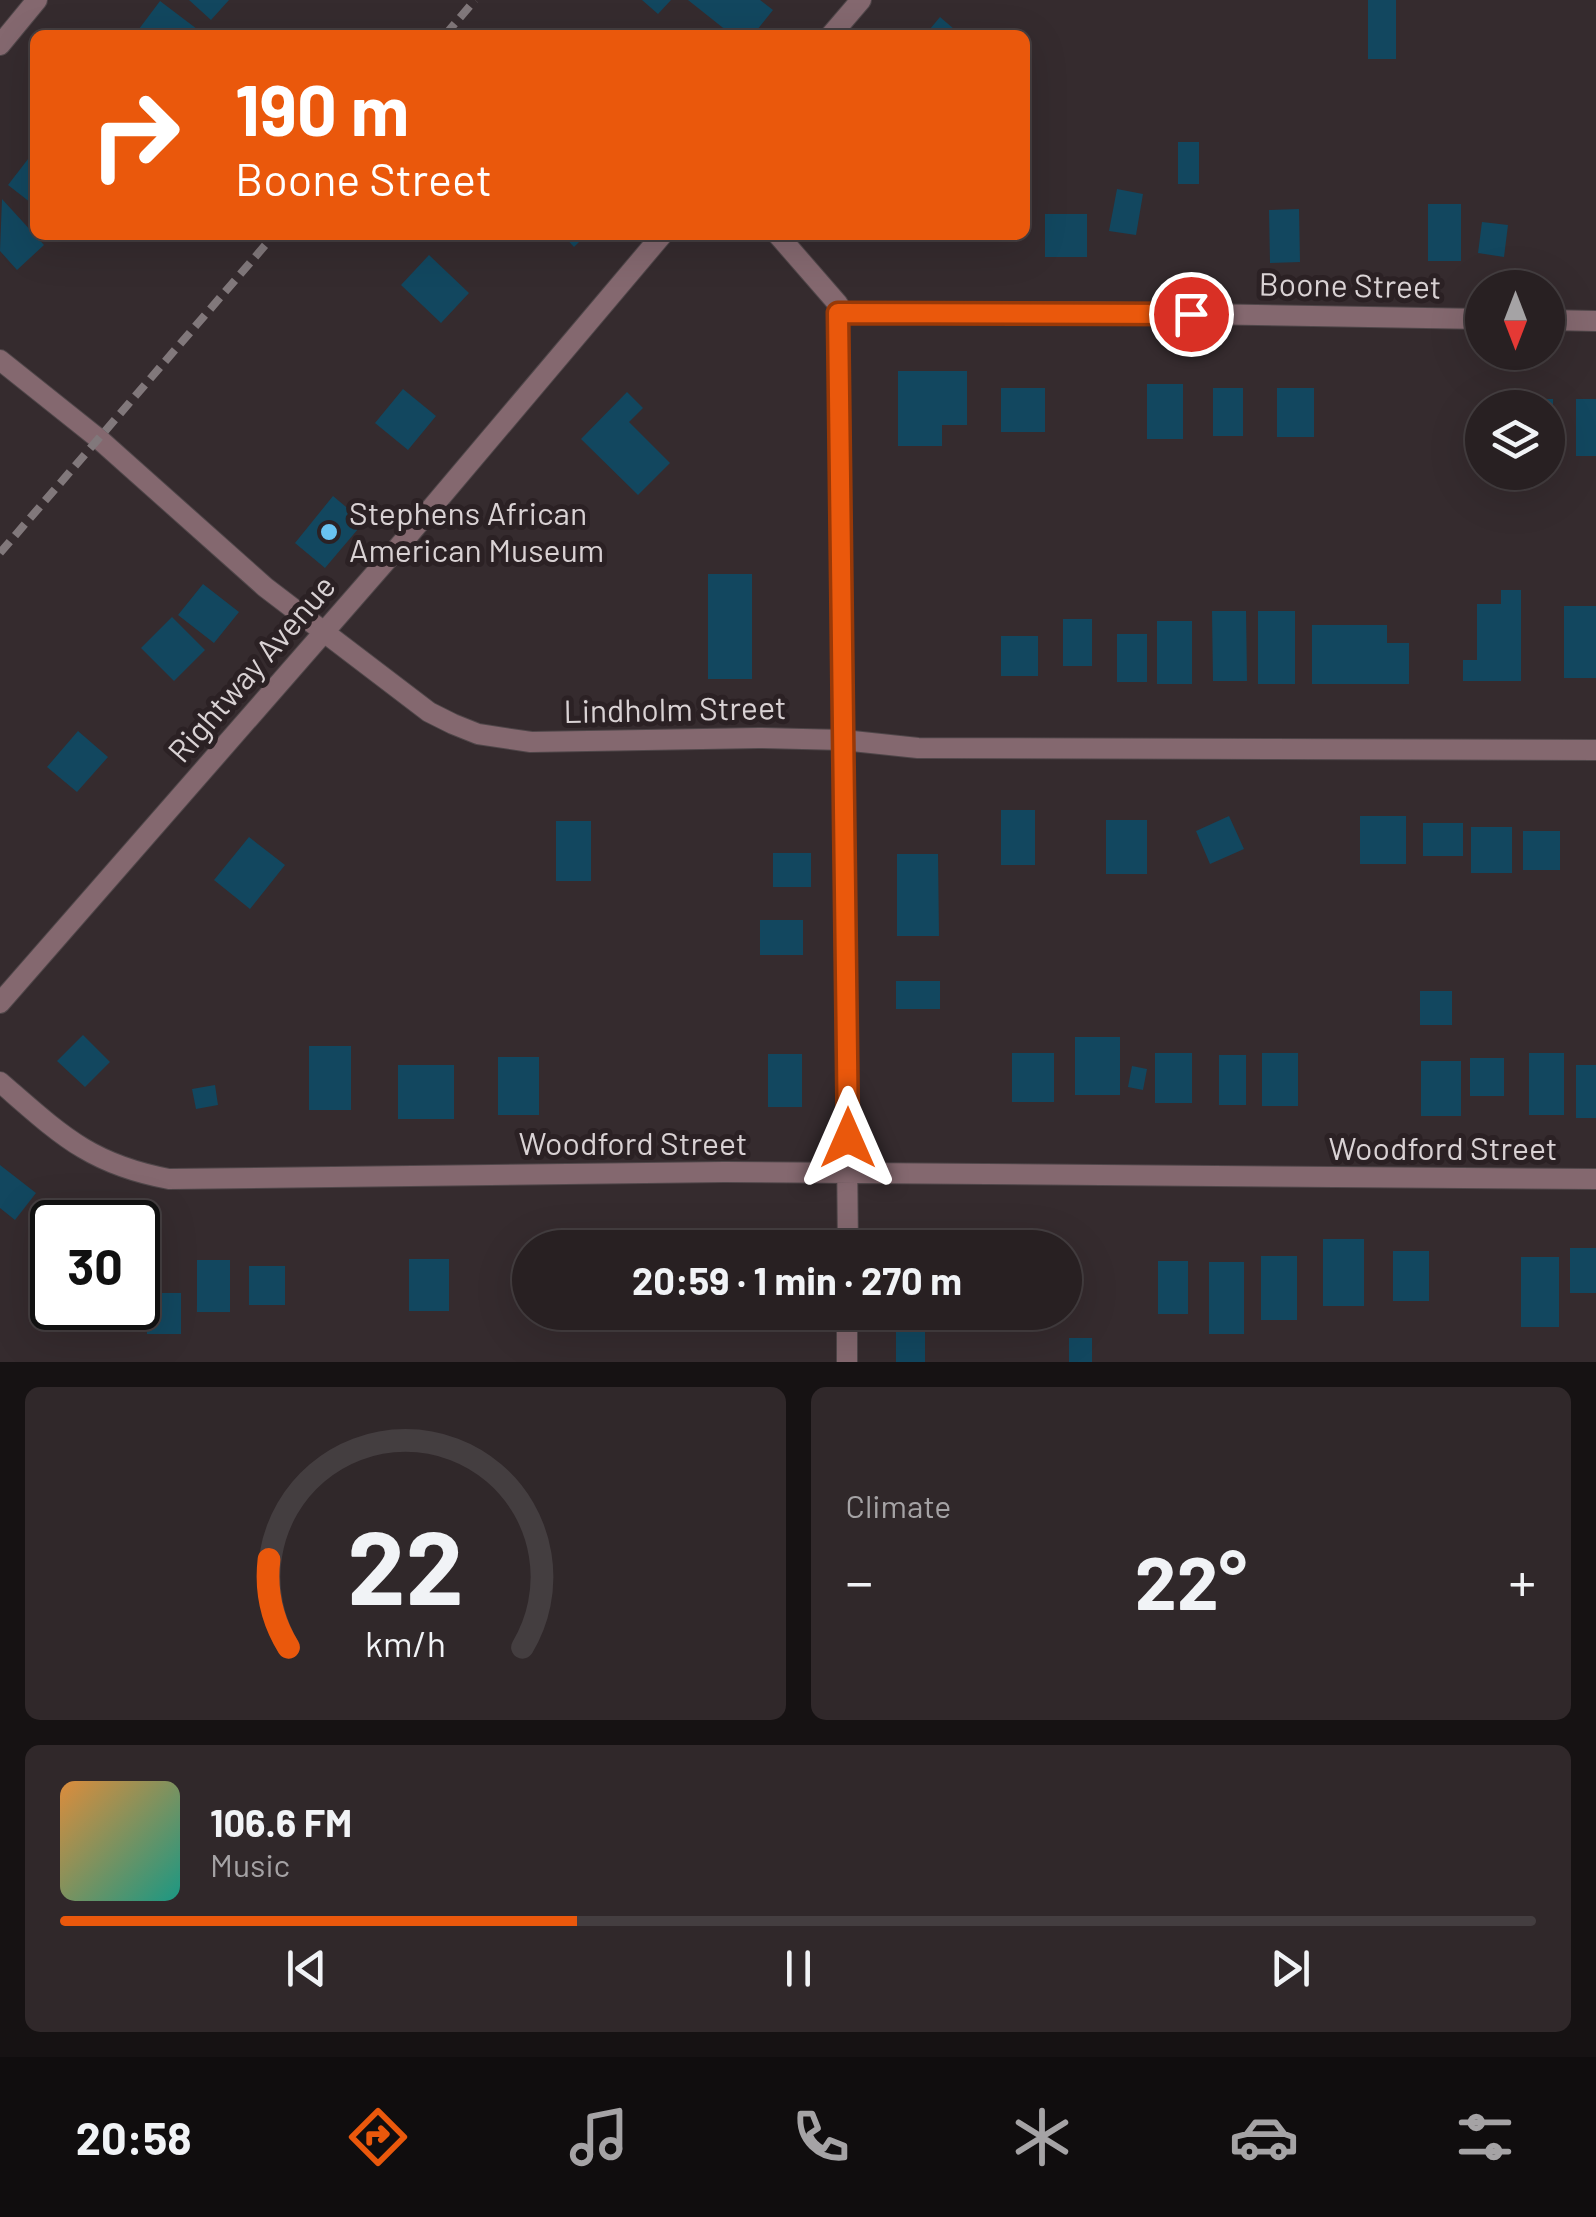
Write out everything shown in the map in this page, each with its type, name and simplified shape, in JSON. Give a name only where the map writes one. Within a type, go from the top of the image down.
[{"type":"street","points":[[0,45],[37,0]]},
{"type":"street","points":[[835,30],[861,0]]},
{"type":"street","name":"Rightway Avenue","points":[[0,1003],[324,632],[658,240]]},
{"type":"street","points":[[782,240],[838,304],[848,1230]]},
{"type":"street","name":"Boone Street","points":[[838,313],[1081,312],[1465,319]]},
{"type":"street","points":[[1565,320],[1596,321]]},
{"type":"street","name":"Lindholm Street","points":[[0,360],[99,438],[265,587],[429,712],[478,734],[531,742],[842,740],[918,748],[1596,750]]},
{"type":"street","name":"Woodford Street","points":[[0,1082],[58,1132],[92,1155],[129,1171],[169,1179],[848,1174],[1596,1180]]},
{"type":"street","points":[[847,1330],[847,1362]]},
{"type":"building","points":[[189,0],[229,0],[211,20]]},
{"type":"building","points":[[642,0],[671,0],[658,14]]},
{"type":"building","points":[[688,0],[760,0],[773,10],[757,30],[726,30]]},
{"type":"building","points":[[1368,0],[1396,0],[1396,59],[1368,59]]},
{"type":"building","points":[[160,1],[197,29],[196,30],[138,30]]},
{"type":"building","points":[[940,17],[955,30],[929,30]]},
{"type":"building","points":[[1178,142],[1199,142],[1199,184],[1178,184]]},
{"type":"building","points":[[30,156],[30,202],[8,185]]},
{"type":"building","points":[[1117,189],[1143,194],[1136,235],[1109,231]]},
{"type":"building","points":[[2,199],[30,230],[30,240],[39,240],[44,245],[17,270],[0,251]]},
{"type":"building","points":[[1428,204],[1461,204],[1461,261],[1428,261]]},
{"type":"building","points":[[1299,209],[1300,262],[1270,263],[1269,210]]},
{"type":"building","points":[[1045,214],[1087,214],[1087,257],[1045,257]]},
{"type":"building","points":[[1482,222],[1508,225],[1504,257],[1478,253]]},
{"type":"building","points":[[429,255],[469,293],[441,323],[401,285]]},
{"type":"building","points":[[898,371],[967,371],[967,425],[942,425],[942,446],[898,446]]},
{"type":"building","points":[[1147,384],[1183,384],[1183,439],[1147,439]]},
{"type":"building","points":[[1001,388],[1045,388],[1045,432],[1001,432]]},
{"type":"building","points":[[1213,388],[1243,388],[1243,436],[1213,436]]},
{"type":"building","points":[[1277,388],[1314,388],[1314,437],[1277,437]]},
{"type":"building","points":[[403,389],[436,416],[408,450],[375,423]]},
{"type":"building","points":[[627,392],[643,408],[629,422],[670,463],[638,495],[581,439]]},
{"type":"building","points":[[1576,399],[1596,399],[1596,456],[1576,456]]},
{"type":"building","name":"Stephens African American Museum","points":[[333,496],[364,522],[325,568],[295,543]]},
{"type":"building","points":[[708,574],[752,574],[752,679],[708,679]]},
{"type":"building","points":[[203,584],[239,612],[214,643],[178,615]]},
{"type":"building","points":[[1501,590],[1521,590],[1521,681],[1463,681],[1463,660],[1477,660],[1477,604],[1501,604]]},
{"type":"building","points":[[1564,606],[1596,606],[1596,678],[1564,678]]},
{"type":"building","points":[[1212,611],[1246,611],[1247,681],[1213,681]]},
{"type":"building","points":[[1258,611],[1295,611],[1295,684],[1258,684]]},
{"type":"building","points":[[172,617],[205,650],[174,681],[141,648]]},
{"type":"building","points":[[1063,619],[1092,619],[1092,666],[1063,666]]},
{"type":"building","points":[[1157,621],[1192,621],[1192,684],[1157,684]]},
{"type":"building","points":[[1312,625],[1387,625],[1387,643],[1409,643],[1409,684],[1312,684]]},
{"type":"building","points":[[1117,634],[1147,634],[1147,682],[1117,682]]},
{"type":"building","points":[[1001,636],[1038,636],[1038,676],[1001,676]]},
{"type":"building","points":[[78,731],[108,757],[77,792],[47,767]]},
{"type":"building","points":[[1001,810],[1035,810],[1035,865],[1001,865]]},
{"type":"building","points":[[1229,816],[1244,849],[1210,864],[1196,831]]},
{"type":"building","points":[[1360,816],[1406,816],[1406,864],[1360,864]]},
{"type":"building","points":[[1106,820],[1147,820],[1147,874],[1106,874]]},
{"type":"building","points":[[556,821],[591,821],[591,881],[556,881]]},
{"type":"building","points":[[1423,823],[1463,823],[1463,856],[1423,856]]},
{"type":"building","points":[[1471,827],[1512,827],[1512,873],[1471,873]]},
{"type":"building","points":[[1523,831],[1560,831],[1560,870],[1523,870]]},
{"type":"building","points":[[249,837],[285,865],[250,909],[214,880]]},
{"type":"building","points":[[773,853],[811,853],[811,887],[773,887]]},
{"type":"building","points":[[897,854],[938,854],[939,936],[897,936]]},
{"type":"building","points":[[760,920],[803,920],[803,955],[760,955]]},
{"type":"building","points":[[896,981],[940,981],[940,1009],[896,1009]]},
{"type":"building","points":[[1420,991],[1452,991],[1452,1025],[1420,1025]]},
{"type":"building","points":[[83,1035],[110,1062],[85,1087],[57,1061]]},
{"type":"building","points":[[1075,1037],[1120,1037],[1120,1095],[1075,1095]]},
{"type":"building","points":[[309,1046],[351,1046],[351,1110],[309,1110]]},
{"type":"building","points":[[1012,1053],[1054,1053],[1054,1102],[1012,1102]]},
{"type":"building","points":[[1155,1053],[1192,1053],[1192,1103],[1155,1103]]},
{"type":"building","points":[[1262,1053],[1298,1053],[1298,1106],[1262,1106]]},
{"type":"building","points":[[1529,1053],[1564,1053],[1564,1115],[1529,1115]]},
{"type":"building","points":[[768,1054],[802,1054],[802,1107],[768,1107]]},
{"type":"building","points":[[1219,1055],[1246,1055],[1246,1105],[1219,1105]]},
{"type":"building","points":[[498,1057],[539,1057],[539,1115],[498,1115]]},
{"type":"building","points":[[1470,1058],[1504,1058],[1504,1096],[1470,1096]]},
{"type":"building","points":[[1421,1061],[1461,1061],[1461,1116],[1421,1116]]},
{"type":"building","points":[[398,1065],[454,1065],[454,1119],[398,1119]]},
{"type":"building","points":[[1576,1065],[1596,1065],[1596,1118],[1576,1118]]},
{"type":"building","points":[[1132,1066],[1147,1069],[1143,1090],[1128,1087]]},
{"type":"building","points":[[215,1085],[218,1105],[196,1109],[192,1089]]},
{"type":"building","points":[[0,1165],[36,1193],[15,1220],[0,1208]]},
{"type":"building","points":[[1323,1239],[1364,1239],[1364,1306],[1323,1306]]},
{"type":"building","points":[[1570,1248],[1596,1248],[1596,1293],[1570,1293]]},
{"type":"building","points":[[1393,1251],[1429,1251],[1429,1301],[1393,1301]]},
{"type":"building","points":[[1261,1256],[1297,1256],[1297,1320],[1261,1320]]},
{"type":"building","points":[[1521,1257],[1559,1257],[1559,1327],[1521,1327]]},
{"type":"building","points":[[409,1259],[449,1259],[449,1311],[409,1311]]},
{"type":"building","points":[[197,1260],[230,1260],[230,1312],[197,1312]]},
{"type":"building","points":[[1158,1261],[1188,1261],[1188,1314],[1158,1314]]},
{"type":"building","points":[[1209,1262],[1244,1262],[1244,1334],[1209,1334]]},
{"type":"building","points":[[249,1266],[285,1266],[285,1305],[249,1305]]},
{"type":"building","points":[[160,1293],[181,1293],[181,1334],[147,1334],[147,1330],[160,1330]]},
{"type":"building","points":[[896,1330],[925,1330],[925,1362],[896,1362]]},
{"type":"building","points":[[1069,1338],[1092,1338],[1092,1362],[1069,1362]]},
{"type":"railway","points":[[449,30],[475,0]]},
{"type":"railway","points":[[0,553],[270,240]]},
{"type":"place","name":"Stephens African American Museum","points":[[329,532]]},
{"type":"route","points":[[848,1138],[838,313],[1191,314]]}]
